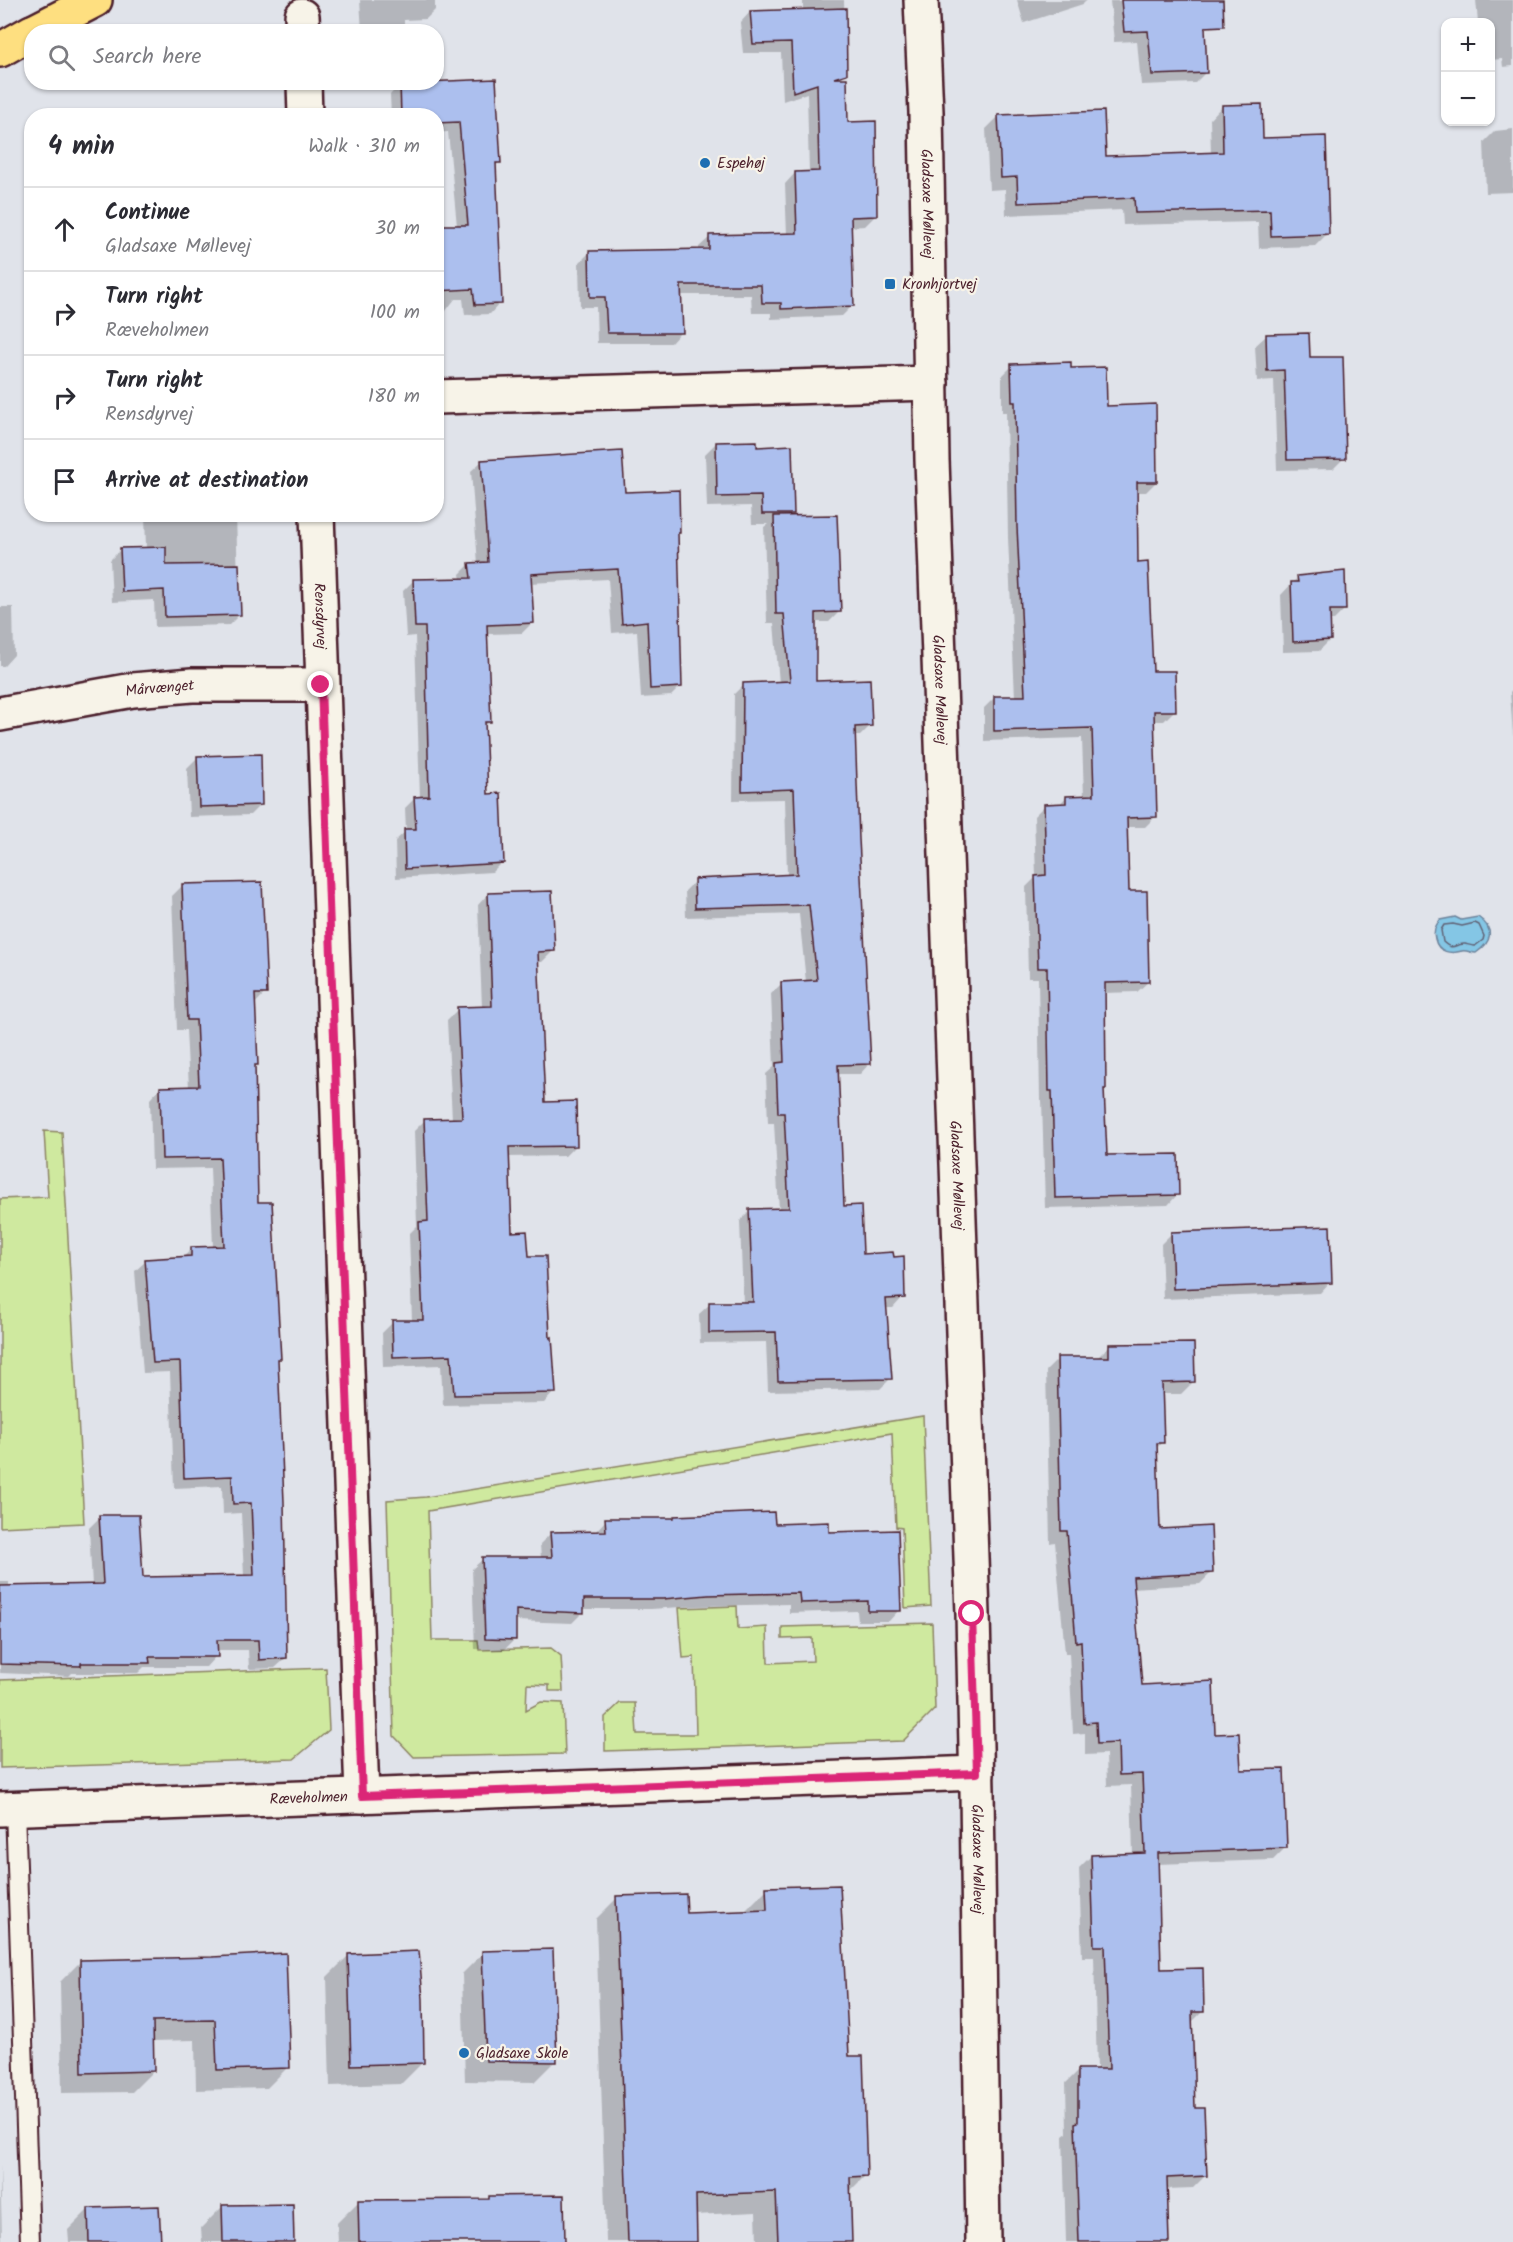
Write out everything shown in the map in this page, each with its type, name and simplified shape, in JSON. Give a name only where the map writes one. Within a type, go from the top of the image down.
[{"type":"highway","points":[[48,24],[95,0]]},
{"type":"highway","points":[[0,50],[24,36]]},
{"type":"street","name":"Gladsaxe Møllevej","points":[[921,0],[926,112],[932,460],[977,1773],[983,2242]]},
{"type":"street","points":[[304,90],[305,108]]},
{"type":"street","points":[[444,397],[931,383]]},
{"type":"street","name":"Rensdyrvej","points":[[317,522],[321,685],[362,1796]]},
{"type":"street","name":"Mårvænget","points":[[0,714],[134,690],[180,686],[321,685]]},
{"type":"street","name":"Ræveholmen","points":[[8,1809],[977,1773]]},
{"type":"lane","points":[[8,1809],[30,2242]]},
{"type":"green space","points":[[44,1131],[62,1132],[84,1523],[0,1527],[0,1199],[48,1197]]},
{"type":"green space","points":[[923,1416],[931,1606],[905,1608],[902,1528],[896,1527],[892,1433],[428,1511],[432,1640],[478,1640],[479,1650],[551,1648],[561,1656],[563,1691],[549,1691],[549,1685],[527,1684],[526,1710],[541,1702],[563,1703],[565,1754],[414,1757],[394,1736],[387,1500],[426,1497]]},
{"type":"green space","points":[[737,1606],[738,1629],[767,1627],[768,1663],[813,1661],[812,1638],[782,1639],[782,1627],[932,1623],[935,1709],[903,1741],[605,1751],[605,1717],[620,1703],[635,1703],[637,1734],[696,1734],[694,1657],[683,1658],[679,1608]]},
{"type":"green space","points":[[326,1668],[329,1730],[294,1759],[0,1768],[0,1680]]},
{"type":"water","points":[[1455,917],[1461,920],[1478,917],[1487,926],[1488,940],[1476,953],[1446,951],[1437,944],[1434,931],[1438,922]]},
{"type":"building","points":[[1121,0],[1223,0],[1224,26],[1205,27],[1207,73],[1152,75],[1148,31],[1124,32]]},
{"type":"building","points":[[846,8],[847,74],[834,78],[847,78],[848,122],[876,121],[877,216],[851,217],[854,306],[781,309],[781,303],[762,303],[761,285],[681,285],[683,333],[607,333],[605,297],[590,297],[589,251],[709,249],[709,235],[797,233],[795,172],[819,171],[817,84],[793,92],[791,43],[753,44],[750,11]]},
{"type":"building","points":[[496,79],[501,163],[496,163],[502,304],[475,305],[473,289],[444,291],[444,225],[468,225],[459,122],[444,123],[444,108],[401,108],[400,90],[444,90],[444,81]]},
{"type":"building","points":[[1262,104],[1263,138],[1326,136],[1329,234],[1271,236],[1270,210],[1135,213],[1134,198],[1018,203],[1017,177],[1001,178],[998,115],[1104,111],[1106,156],[1223,152],[1222,105]]},
{"type":"building","points":[[1309,333],[1310,357],[1343,357],[1346,459],[1287,460],[1284,370],[1267,371],[1266,334]]},
{"type":"building","points":[[1071,362],[1071,368],[1106,367],[1107,406],[1156,404],[1157,482],[1137,482],[1138,563],[1148,562],[1153,671],[1175,671],[1176,711],[1154,711],[1157,817],[1127,818],[1129,891],[1147,891],[1149,982],[1105,983],[1106,1089],[1104,1089],[1107,1155],[1178,1154],[1179,1195],[1055,1198],[1052,1091],[1049,1091],[1047,968],[1038,968],[1035,876],[1046,875],[1044,804],[1066,803],[1066,796],[1094,795],[1092,728],[994,731],[994,696],[1025,696],[1017,527],[1015,402],[1012,402],[1011,364]]},
{"type":"building","points":[[757,441],[757,447],[792,445],[794,514],[762,514],[761,496],[717,497],[716,442]]},
{"type":"building","points":[[622,451],[625,492],[679,490],[682,687],[650,689],[647,621],[622,624],[618,569],[531,574],[534,623],[487,625],[491,722],[485,722],[488,794],[501,793],[504,863],[405,869],[404,829],[416,829],[414,797],[429,796],[425,627],[415,627],[413,579],[471,578],[469,563],[488,562],[481,460]]},
{"type":"building","points":[[837,515],[841,612],[816,613],[816,681],[870,679],[872,726],[855,727],[871,1064],[838,1065],[844,1206],[861,1205],[863,1254],[893,1252],[894,1257],[904,1256],[905,1298],[886,1299],[892,1379],[778,1381],[776,1332],[709,1333],[709,1302],[753,1302],[749,1209],[789,1208],[784,1113],[778,1113],[776,1063],[784,1062],[781,982],[817,980],[809,905],[695,908],[694,879],[797,874],[794,789],[742,791],[743,683],[790,681],[784,614],[776,614],[774,516]]},
{"type":"building","points":[[166,547],[166,565],[239,564],[241,615],[165,617],[164,590],[122,592],[120,548]]},
{"type":"building","points":[[1345,571],[1346,610],[1330,610],[1331,640],[1293,642],[1291,582],[1298,582],[1297,576]]},
{"type":"building","points":[[261,754],[262,805],[199,807],[197,756]]},
{"type":"building","points":[[262,882],[267,994],[255,994],[258,1065],[255,1065],[258,1202],[272,1202],[281,1359],[278,1359],[287,1658],[259,1660],[258,1640],[217,1640],[218,1657],[149,1657],[150,1663],[81,1663],[81,1666],[0,1664],[0,1586],[103,1584],[99,1515],[139,1515],[143,1577],[254,1575],[251,1503],[233,1504],[232,1476],[184,1478],[180,1362],[153,1363],[145,1259],[191,1256],[191,1247],[224,1246],[220,1158],[162,1159],[160,1087],[199,1086],[196,1020],[187,1020],[182,884]]},
{"type":"building","points":[[552,891],[555,951],[538,952],[545,1102],[576,1101],[577,1146],[509,1147],[512,1232],[527,1231],[529,1256],[546,1256],[550,1338],[552,1337],[556,1393],[454,1395],[451,1355],[393,1357],[392,1320],[423,1320],[419,1222],[428,1221],[424,1119],[462,1118],[457,1007],[492,1006],[488,893]]},
{"type":"building","points":[[1330,1226],[1332,1283],[1173,1289],[1171,1232]]},
{"type":"building","points":[[1194,1343],[1195,1382],[1162,1383],[1164,1443],[1157,1443],[1160,1529],[1211,1526],[1213,1573],[1133,1577],[1142,1685],[1213,1681],[1215,1734],[1239,1733],[1241,1770],[1284,1769],[1287,1848],[1158,1853],[1161,1969],[1203,1968],[1204,2012],[1192,2012],[1195,2108],[1204,2108],[1207,2176],[1167,2178],[1169,2242],[1079,2242],[1075,2123],[1078,2122],[1078,2069],[1109,2069],[1105,1946],[1094,1946],[1091,1855],[1145,1853],[1142,1774],[1119,1775],[1118,1743],[1097,1744],[1096,1722],[1084,1723],[1081,1641],[1076,1642],[1067,1531],[1061,1531],[1057,1357],[1109,1357],[1109,1344]]},
{"type":"building","points":[[774,1512],[775,1524],[829,1522],[829,1532],[898,1530],[901,1611],[868,1611],[868,1601],[800,1603],[799,1593],[708,1595],[663,1599],[584,1599],[584,1613],[516,1610],[516,1640],[485,1639],[482,1557],[552,1557],[550,1532],[606,1531],[605,1518],[674,1518],[674,1516]]},
{"type":"building","points":[[840,1885],[849,2056],[863,2056],[867,2176],[850,2177],[852,2242],[778,2242],[776,2192],[696,2195],[697,2242],[628,2242],[616,1896],[686,1894],[687,1913],[767,1910],[766,1887]]},
{"type":"building","points":[[553,1949],[557,2062],[486,2061],[482,1951]]},
{"type":"building","points":[[419,1951],[423,1999],[424,2063],[351,2065],[348,1954]]},
{"type":"building","points":[[286,1953],[290,2068],[217,2070],[215,2020],[153,2021],[154,2071],[82,2073],[80,1960]]},
{"type":"building","points":[[564,2195],[565,2242],[359,2242],[358,2200],[489,2199],[489,2196]]},
{"type":"building","points":[[293,2204],[294,2242],[223,2242],[222,2205]]},
{"type":"building","points":[[159,2206],[161,2242],[89,2242],[88,2208]]},
{"type":"place","name":"Espehøj","points":[[705,163]]},
{"type":"place","name":"Kronhjortvej","points":[[890,284]]},
{"type":"place","name":"Gladsaxe Skole","points":[[464,2053]]},
{"type":"route","points":[[321,685],[362,1796],[977,1773],[972,1614]]}]
